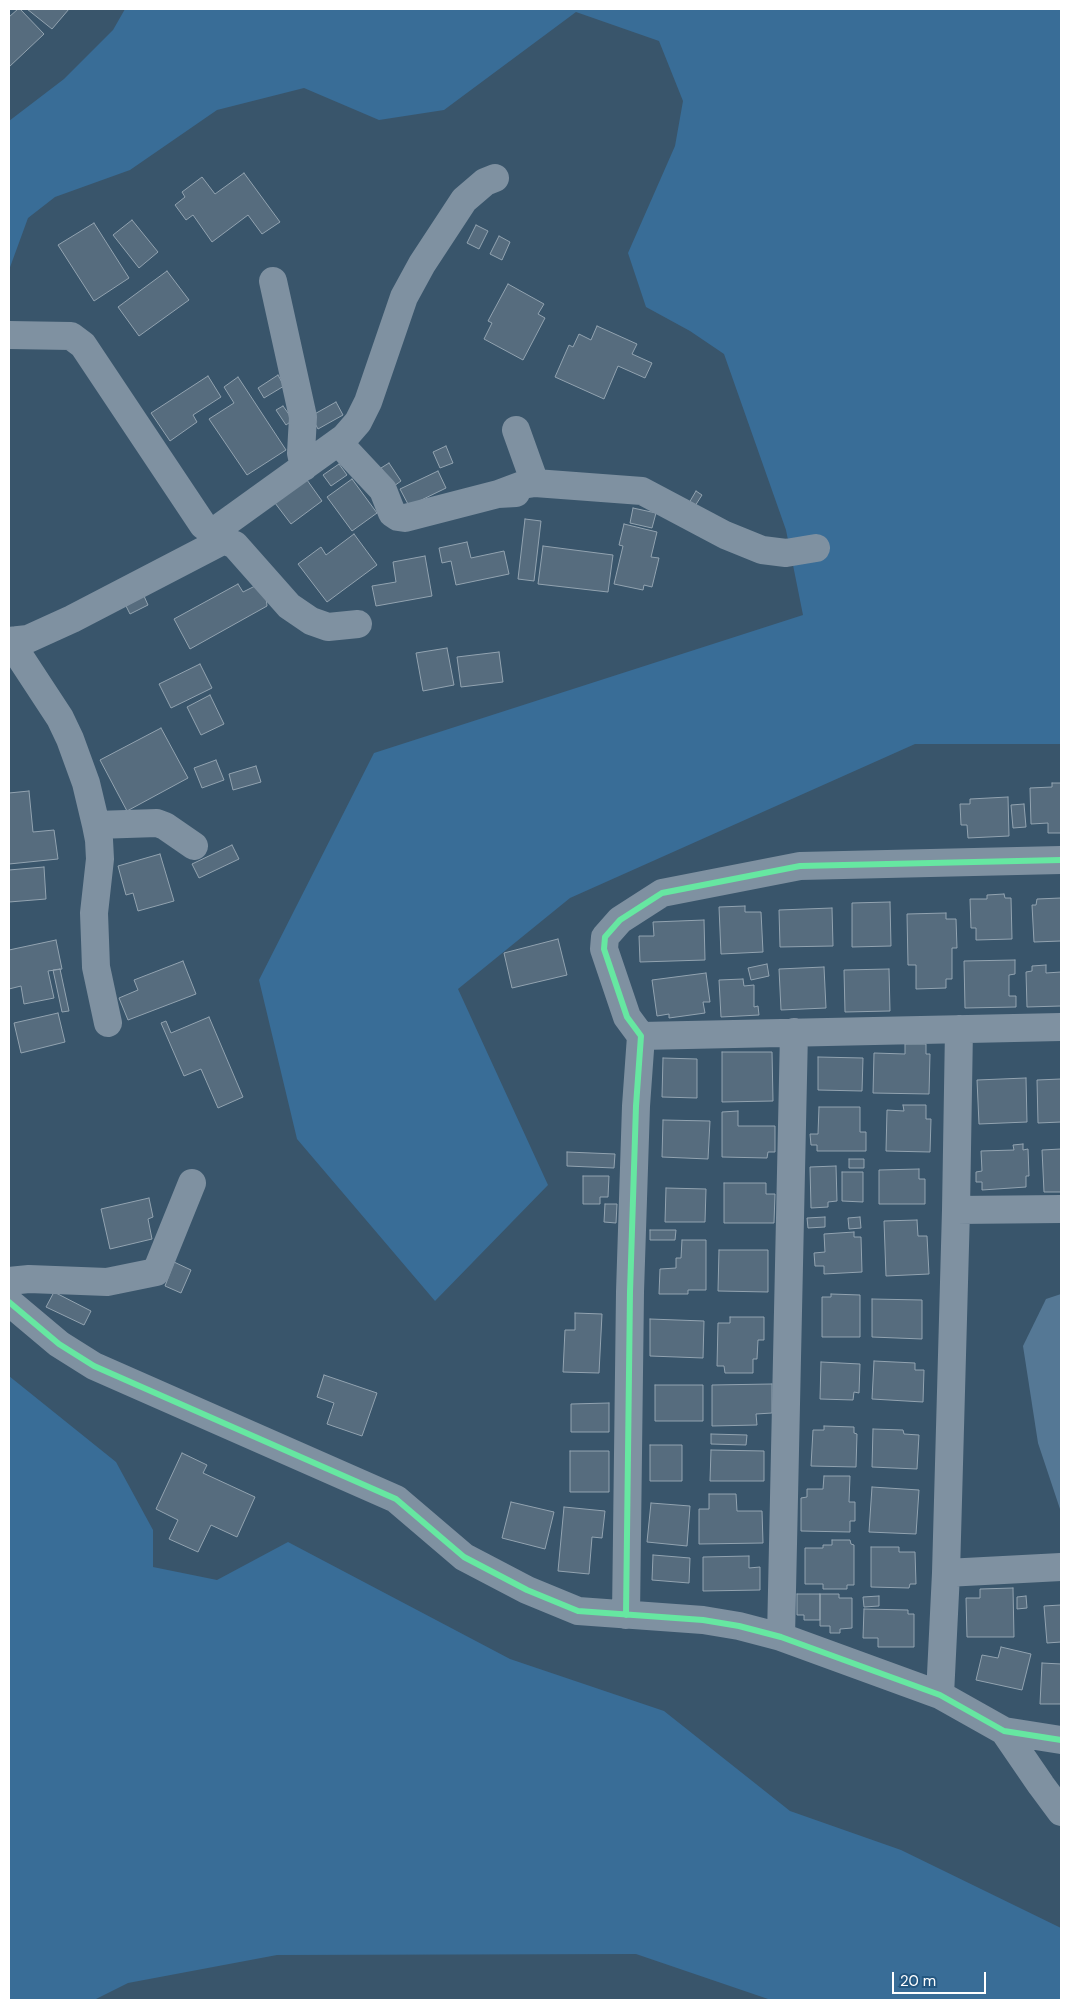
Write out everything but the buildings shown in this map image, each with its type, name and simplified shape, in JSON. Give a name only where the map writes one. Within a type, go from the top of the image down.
[{"type":"street","points":[[108,1024],[96,967],[94,913],[100,859],[99,840],[86,782],[60,718],[20,658],[13,640],[28,639],[72,619],[219,536],[338,442],[358,422],[368,402],[404,297],[422,264],[464,200],[485,182],[495,178]]},
{"type":"street","points":[[273,281],[303,417],[300,454],[304,467]]},
{"type":"street","points":[[9,335],[70,336],[83,345],[203,525],[235,545],[289,606],[311,621],[328,626],[358,624]]},
{"type":"street","points":[[516,430],[540,489]]},
{"type":"street","points":[[338,442],[383,490],[392,512],[398,517],[405,518],[498,494],[540,489],[642,491],[726,535],[762,550],[786,553],[816,548]]},
{"type":"street","points":[[96,825],[157,823],[166,826],[194,846]]},
{"type":"street","points":[[626,1615],[630,1292],[636,1106],[641,1036],[627,1017],[604,949],[605,937],[620,920],[662,894],[800,866],[1061,860]]},
{"type":"street","points":[[641,1036],[1061,1027]]},
{"type":"street","points":[[940,1695],[946,1574],[959,1029]]},
{"type":"street","points":[[781,1637],[794,1032]]},
{"type":"street","points":[[9,1281],[29,1279],[106,1282],[156,1272],[192,1183]]},
{"type":"street","points":[[956,1210],[1061,1209]]},
{"type":"street","points":[[9,1302],[59,1344],[94,1366],[396,1499],[464,1557],[527,1590],[578,1611],[704,1620],[739,1626],[781,1637],[940,1695],[1004,1731],[1061,1740]]},
{"type":"street","points":[[946,1574],[1061,1567]]},
{"type":"street","points":[[1004,1731],[1061,1812]]},
{"type":"shaded area","points":[[125,9],[1061,9],[1061,744],[915,744],[570,898],[458,989],[548,1185],[435,1301],[297,1139],[259,980],[374,753],[803,615],[786,530],[724,354],[690,331],[646,307],[628,253],[675,146],[683,101],[659,41],[576,12],[444,110],[379,120],[304,88],[217,110],[130,170],[55,197],[28,218],[9,270],[9,121],[64,79],[113,30]]},
{"type":"shaded area","points":[[1061,1294],[1061,1512],[1038,1443],[1023,1346],[1046,1299]]},
{"type":"shaded area","points":[[9,1376],[116,1462],[153,1530],[153,1567],[217,1580],[288,1542],[510,1659],[664,1711],[790,1811],[901,1850],[1061,1928],[1061,2000],[771,2000],[636,1954],[277,1955],[128,1983],[94,2000],[9,2000]]},
{"type":"cycle path","points":[[626,1615],[630,1292],[636,1106],[641,1036],[627,1017],[604,949],[605,937],[620,920],[662,893],[800,866],[1061,860]]},
{"type":"cycle path","points":[[9,1302],[59,1344],[94,1366],[396,1499],[464,1557],[527,1590],[578,1611],[703,1620],[739,1626],[781,1637],[940,1695],[1004,1731],[1061,1740]]}]
